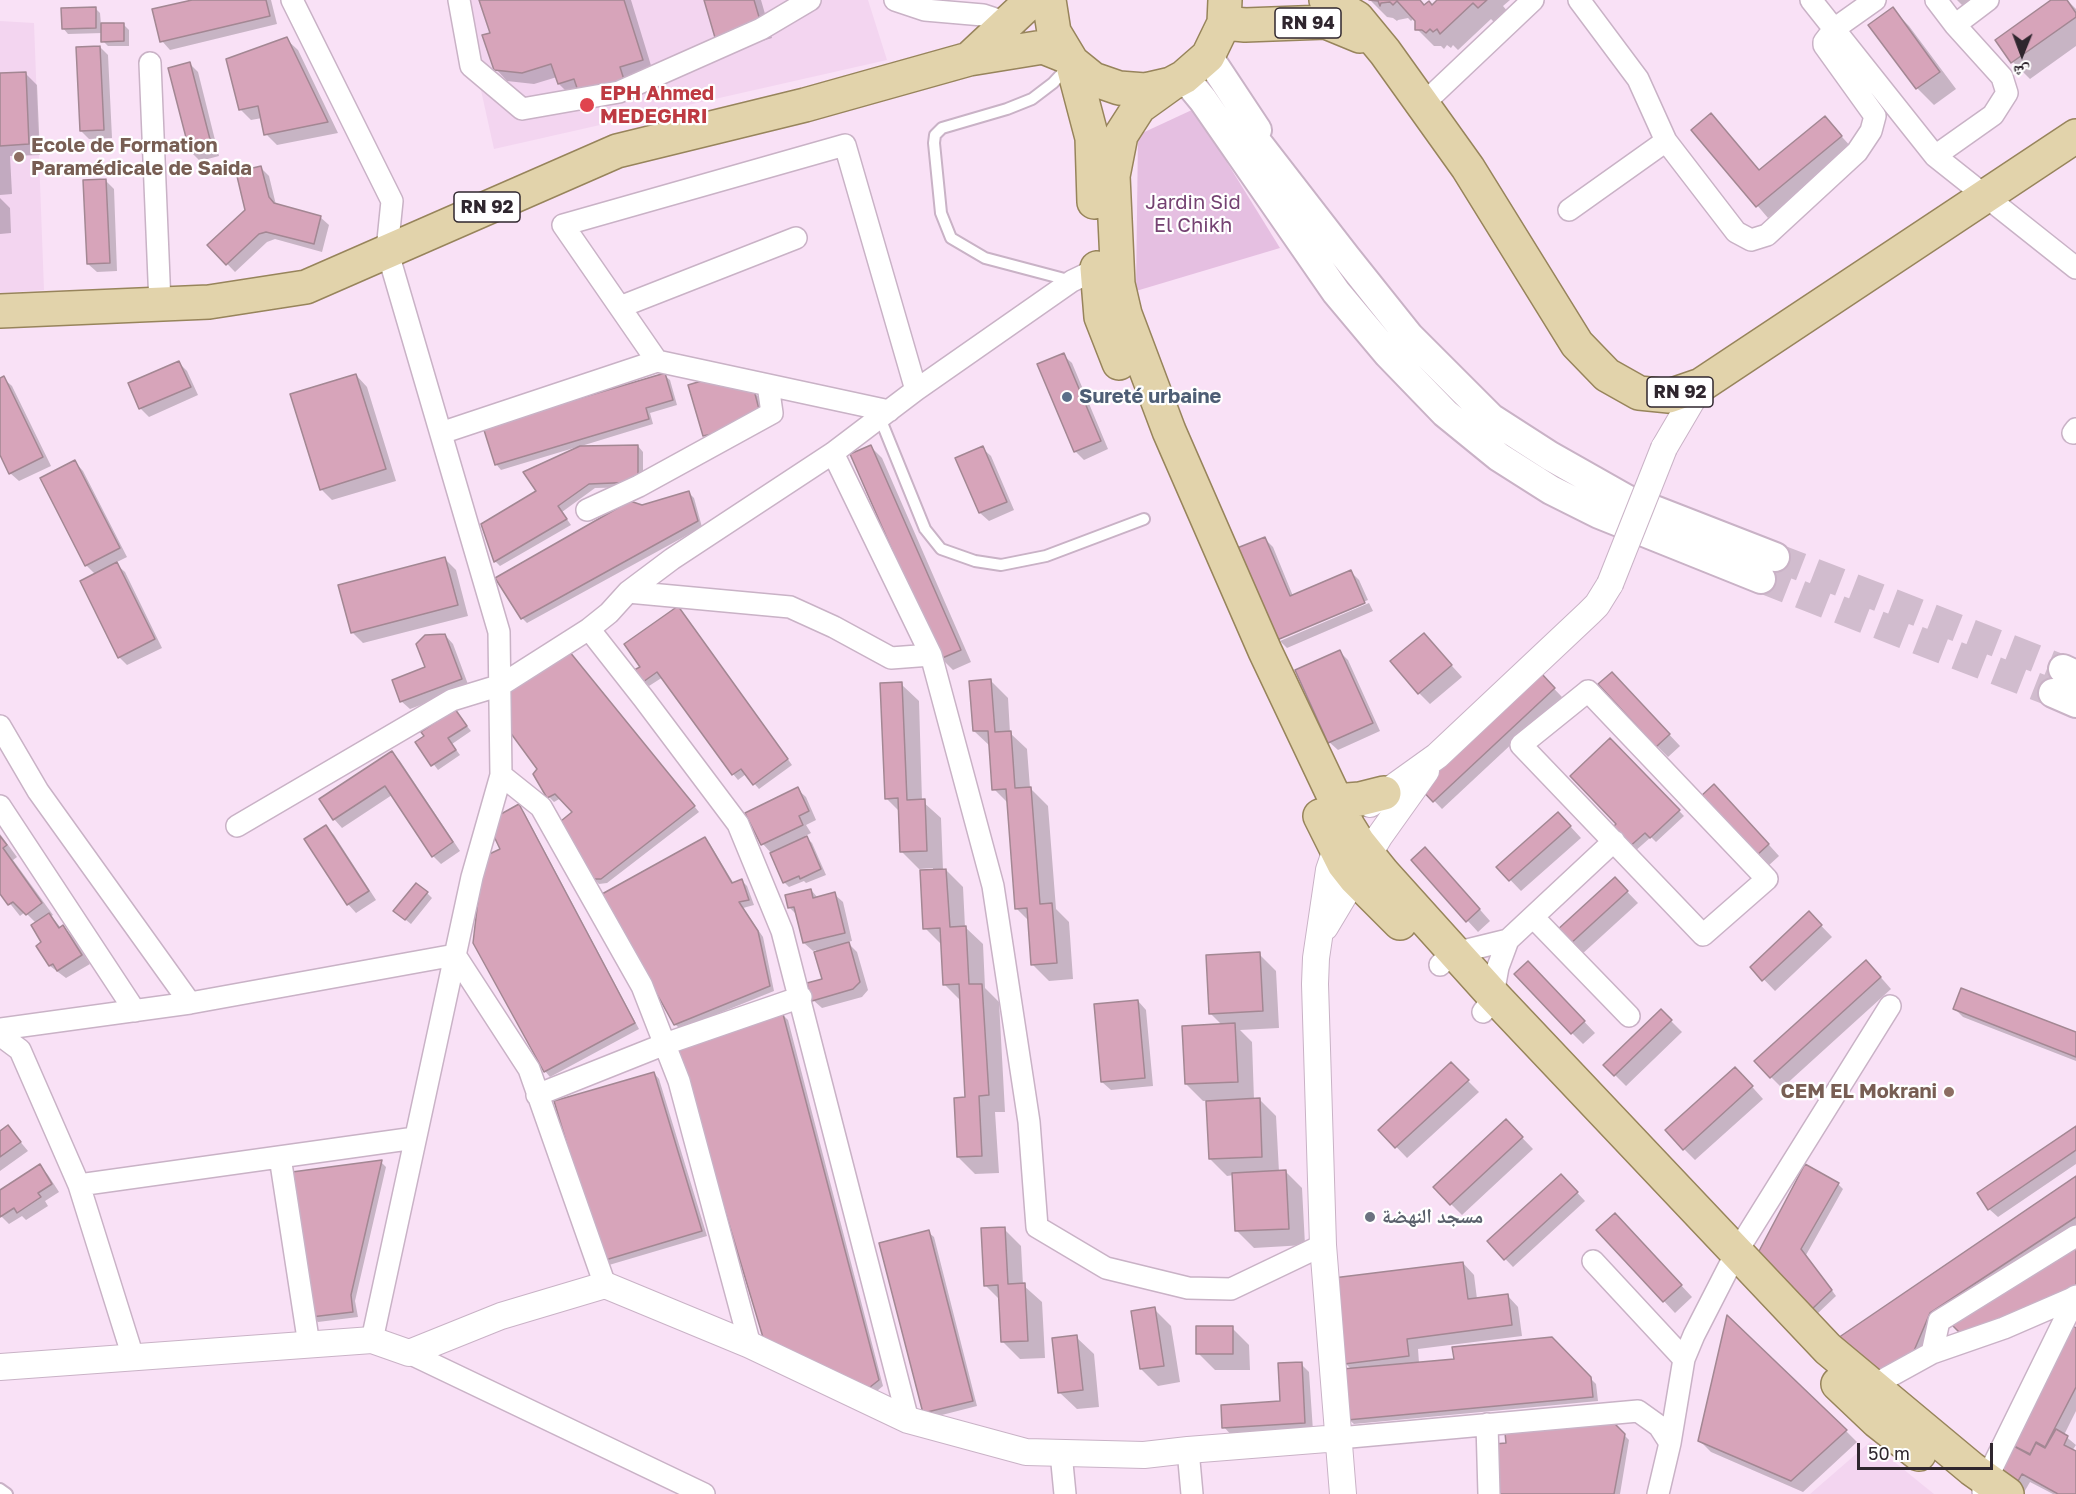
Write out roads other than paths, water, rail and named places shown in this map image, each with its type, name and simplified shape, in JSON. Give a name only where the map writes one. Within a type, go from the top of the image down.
[{"type":"main road","points":[[969,59],[1032,0]]},
{"type":"main road","points":[[1049,0],[1054,32],[1070,60],[1092,138],[1085,275],[1128,388],[1160,435]]},
{"type":"main road","name":"RN 94","points":[[1326,0],[1357,18],[1385,52]]},
{"type":"main road","points":[[1225,11],[1188,72],[1139,107],[1121,135],[1113,176],[1118,284],[1160,435],[1257,655],[1339,825],[1362,867],[1731,1262],[1828,1349],[1862,1392],[1987,1490]]},
{"type":"main road","name":"RN 94","points":[[1225,11],[1245,25],[1326,22],[1362,36],[1385,52]]},
{"type":"main road","points":[[969,59],[1043,47],[1070,60],[1094,79],[1119,88],[1145,90],[1188,72]]},
{"type":"main road","name":"RN 92","points":[[1385,52],[1468,168],[1577,344],[1607,375],[1639,393],[1670,396],[1701,385],[2076,136]]},
{"type":"main road","name":"RN 92","points":[[0,310],[209,302],[306,287],[617,151],[805,105],[969,59]]},
{"type":"main road","points":[[1188,72],[1203,100],[1336,292],[1388,354],[1444,413],[1498,457],[1551,490],[1599,514],[1768,568]]},
{"type":"main road","points":[[1257,655],[1339,825]]},
{"type":"main road","points":[[1339,825],[1360,799],[1384,793]]},
{"type":"street","points":[[292,0],[392,201],[387,250],[499,632],[501,775],[471,877],[372,1340]]},
{"type":"street","points":[[459,0],[471,66],[522,109],[619,92],[761,29],[810,0]]},
{"type":"street","points":[[895,0],[925,10],[983,15],[1007,23]]},
{"type":"street","points":[[1422,105],[1533,0]]},
{"type":"street","points":[[1579,0],[1638,79],[1666,141],[1737,232],[1751,240],[1767,235],[1857,152],[1871,131],[1875,116],[1824,45],[1825,38],[1834,28],[1875,0]]},
{"type":"street","points":[[1811,0],[1935,156],[2076,268]]},
{"type":"street","points":[[1935,156],[1993,115],[2007,93],[2002,77],[1955,26],[1936,0]]},
{"type":"street","points":[[1955,26],[1988,0]]},
{"type":"street","points":[[150,63],[160,304]]},
{"type":"street","points":[[1569,210],[1666,141]]},
{"type":"street","points":[[657,361],[563,225],[845,145],[916,390]]},
{"type":"street","points":[[620,307],[796,238]]},
{"type":"street","points":[[237,826],[452,700],[501,685],[589,629],[609,613],[628,592],[672,559],[833,453],[916,390],[1085,275]]},
{"type":"street","points":[[441,433],[657,361],[768,385],[884,414]]},
{"type":"street","points":[[587,510],[639,486],[772,413],[768,385]]},
{"type":"street","points":[[1384,793],[1437,756],[1597,605],[1610,584],[1664,448],[1701,385]]},
{"type":"street","points":[[1653,394],[1661,408],[1666,426],[1664,448]]},
{"type":"street","points":[[833,453],[931,655],[993,886],[1029,1122],[1037,1227],[1106,1268],[1188,1288],[1231,1289],[1323,1245]]},
{"type":"street","points":[[628,592],[790,607],[834,627],[891,658],[931,655]]},
{"type":"street","points":[[589,629],[645,699],[738,824],[782,931],[908,1419]]},
{"type":"street","points":[[1588,691],[1767,879],[1704,935],[1614,841],[1521,745],[1588,691]]},
{"type":"street","points":[[0,726],[38,792],[190,1003]]},
{"type":"street","points":[[1320,934],[1392,818],[1437,756]]},
{"type":"street","points":[[501,775],[541,807],[642,986],[679,1081],[750,1345]]},
{"type":"street","points":[[0,806],[135,1011]]},
{"type":"street","points":[[1339,825],[1329,870],[1315,984],[1323,1245],[1343,1494]]},
{"type":"street","points":[[1448,959],[1508,940],[1614,841]]},
{"type":"street","points":[[1533,917],[1629,1016]]},
{"type":"street","points":[[1488,1004],[1508,940]]},
{"type":"street","points":[[0,1029],[190,1003],[455,955]]},
{"type":"street","points":[[455,955],[529,1069],[604,1286]]},
{"type":"street","points":[[537,1095],[665,1044],[801,998]]},
{"type":"street","points":[[1658,1494],[1670,1443],[1684,1359],[1694,1335],[1731,1262],[1890,1006]]},
{"type":"street","points":[[0,1035],[20,1050],[79,1185],[133,1357]]},
{"type":"street","points":[[79,1185],[415,1138]]},
{"type":"street","points":[[280,1157],[309,1346]]},
{"type":"street","points":[[1932,1353],[1939,1321],[2076,1236]]},
{"type":"street","points":[[1593,1261],[1684,1359]]},
{"type":"street","points":[[408,1353],[501,1316],[604,1286],[750,1345],[908,1419],[1026,1452],[1144,1455],[1638,1411],[1659,1426],[1670,1443]]},
{"type":"street","points":[[1862,1392],[1932,1353],[2074,1304]]},
{"type":"street","points":[[1987,1490],[2074,1304]]},
{"type":"street","points":[[0,1367],[372,1340],[408,1353],[704,1494]]},
{"type":"street","points":[[1487,1424],[1489,1494]]},
{"type":"street","points":[[1188,1450],[1192,1494]]},
{"type":"street","points":[[1061,1453],[1065,1494]]},
{"type":"lane","points":[[1070,60],[1053,83],[1032,99],[1007,109],[942,128],[935,135],[934,143],[941,213],[951,238],[985,258],[1085,275]]},
{"type":"lane","points":[[884,414],[925,529],[941,549],[975,561],[1001,565],[1046,556],[1144,519]]},
{"type":"lane","points":[[0,1489],[8,1494]]},
{"type":"tunnel","points":[[1775,557],[2063,669]]},
{"type":"tunnel","points":[[1761,579],[2053,693]]},
{"type":"place","name":"EPH Ahmed MEDEGHRI","points":[[587,105]]},
{"type":"place","name":"Ecole de Formation Paramédicale de Saida","points":[[19,157]]},
{"type":"place","name":"Sureté urbaine","points":[[1067,397]]},
{"type":"place","name":"CEM EL Mokrani","points":[[1949,1092]]},
{"type":"place","name":"مسجد النهضة","points":[[1370,1217]]},
{"type":"park label","name":"Jardin Sid El Chikh","points":[[1193,214]]}]
